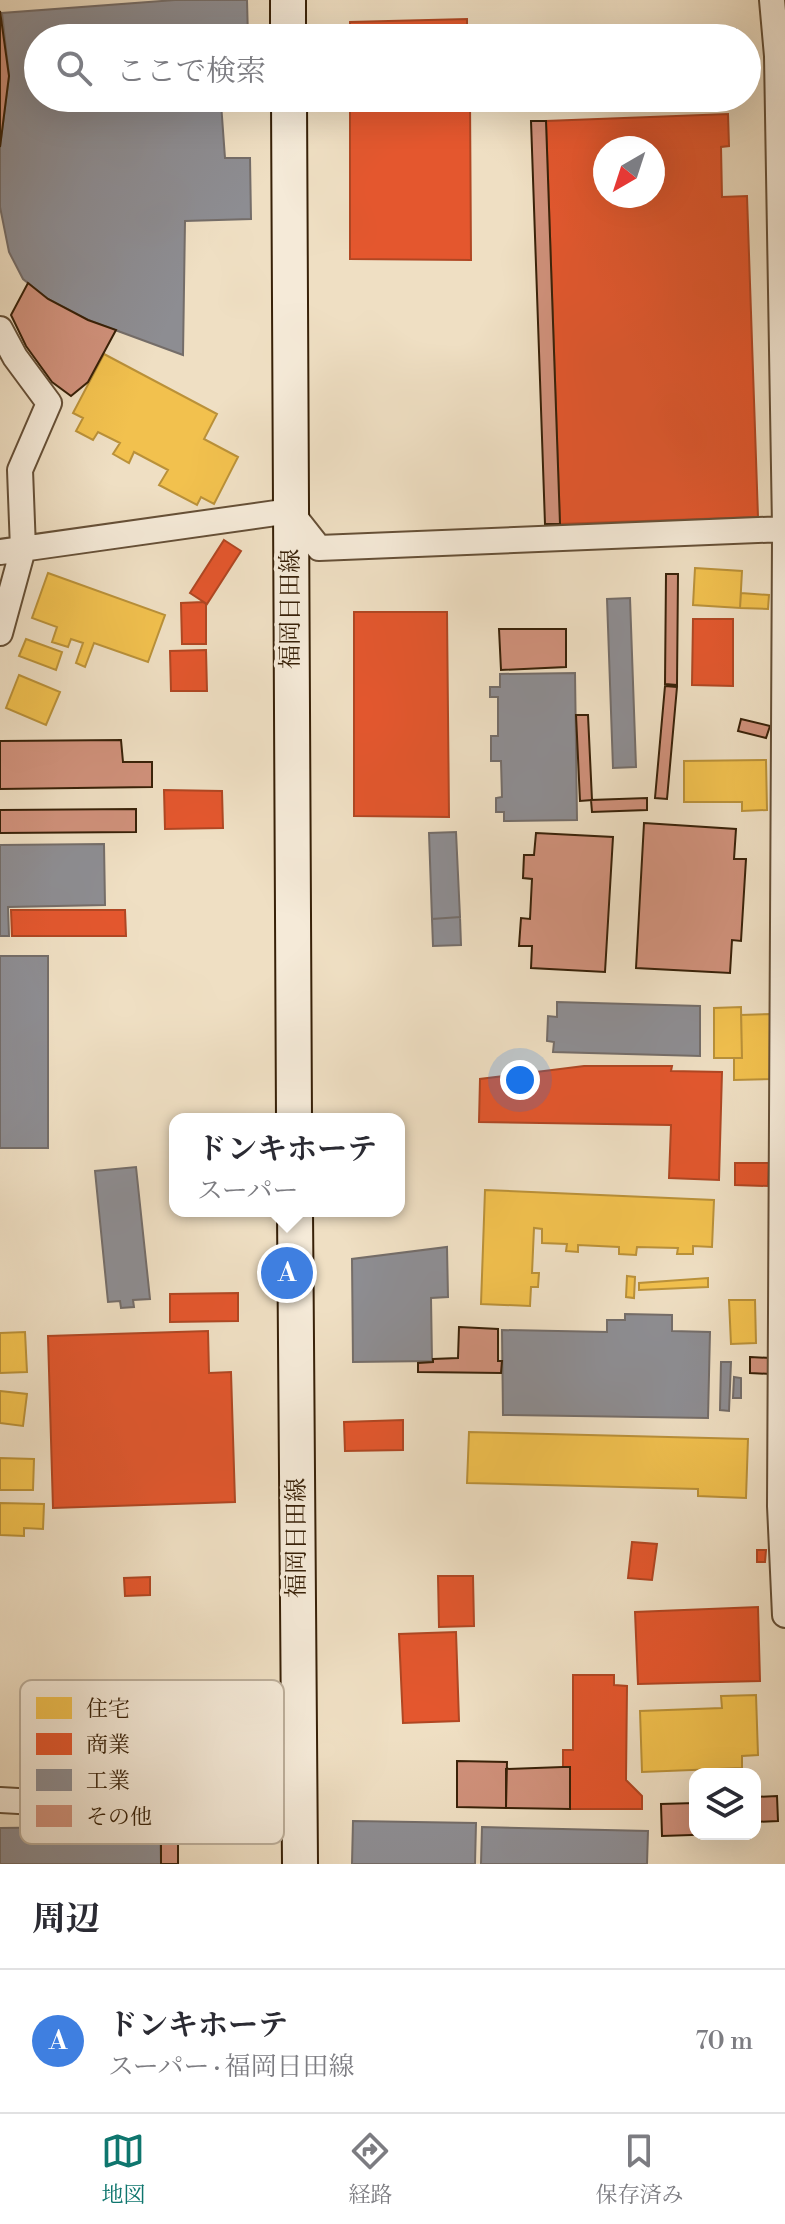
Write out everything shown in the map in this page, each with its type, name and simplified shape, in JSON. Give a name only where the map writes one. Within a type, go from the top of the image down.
[{"type":"main road","points":[[288,0],[288,24]]},
{"type":"main road","name":"福岡日田線","points":[[289,112],[294,1113]]},
{"type":"main road","name":"福岡日田線","points":[[295,1217],[300,1864]]},
{"type":"street","points":[[11,550],[290,511],[319,548],[785,528],[781,56],[772,0]]},
{"type":"street","points":[[0,329],[15,357],[49,403],[20,470],[0,633]]},
{"type":"street","points":[[785,538],[780,1506],[785,1615]]},
{"type":"street","points":[[0,1800],[20,1801]]},
{"type":"street","points":[[284,1816],[299,1817]]},
{"type":"building: 住宅","points":[[104,354],[217,414],[204,439],[238,457],[214,504],[201,497],[197,505],[159,485],[168,470],[134,452],[129,463],[113,454],[120,443],[98,432],[93,440],[76,431],[83,418],[73,413]]},
{"type":"building: 住宅","points":[[695,568],[742,571],[740,608],[693,605]]},
{"type":"building: 住宅","points":[[48,573],[165,615],[148,662],[94,643],[85,667],[76,663],[83,643],[71,639],[68,647],[52,642],[57,627],[32,618]]},
{"type":"building: 住宅","points":[[741,593],[769,595],[768,609],[740,608]]},
{"type":"building: 住宅","points":[[26,639],[62,652],[56,670],[19,656]]},
{"type":"building: 住宅","points":[[19,675],[60,692],[46,725],[6,708]]},
{"type":"building: 住宅","points":[[766,760],[767,810],[742,811],[742,802],[684,802],[684,761]]},
{"type":"building: 住宅","points":[[741,1007],[742,1058],[714,1058],[714,1008]]},
{"type":"building: 住宅","points":[[771,1014],[771,1079],[734,1080],[734,1058],[742,1058],[741,1015]]},
{"type":"building: 住宅","points":[[485,1190],[714,1200],[712,1247],[693,1246],[693,1254],[677,1254],[678,1248],[637,1247],[636,1255],[619,1254],[619,1247],[578,1245],[578,1252],[566,1251],[567,1244],[542,1243],[542,1229],[534,1228],[532,1273],[539,1273],[538,1287],[531,1287],[530,1306],[481,1304]]},
{"type":"building: 住宅","points":[[627,1276],[635,1277],[634,1298],[626,1297]]},
{"type":"building: 住宅","points":[[708,1278],[708,1287],[639,1290],[639,1283]]},
{"type":"building: 住宅","points":[[729,1300],[755,1300],[756,1343],[731,1344]]},
{"type":"building: 住宅","points":[[25,1332],[27,1372],[0,1373],[0,1333]]},
{"type":"building: 住宅","points":[[0,1391],[27,1394],[23,1426],[0,1423]]},
{"type":"building: 住宅","points":[[469,1432],[748,1439],[746,1498],[698,1496],[698,1489],[467,1483]]},
{"type":"building: 住宅","points":[[0,1458],[34,1459],[33,1490],[0,1490]]},
{"type":"building: 住宅","points":[[0,1503],[44,1504],[43,1529],[24,1528],[24,1536],[0,1535]]},
{"type":"building: 住宅","points":[[756,1695],[758,1755],[742,1756],[742,1768],[642,1772],[640,1711],[722,1708],[721,1696]]},
{"type":"building: 商業","points":[[467,19],[467,24],[350,22]]},
{"type":"building: 商業","points":[[350,112],[470,112],[471,260],[350,259]]},
{"type":"building: 商業","points":[[728,114],[729,146],[721,147],[722,197],[747,196],[758,517],[560,524],[546,121]]},
{"type":"building: 商業","points":[[224,540],[241,551],[207,604],[190,593]]},
{"type":"building: 商業","points":[[181,603],[206,604],[206,644],[182,644]]},
{"type":"building: 商業","points":[[354,612],[447,612],[449,817],[354,816]]},
{"type":"building: 商業","points":[[693,619],[733,619],[733,686],[692,685]]},
{"type":"building: 商業","points":[[206,650],[207,691],[171,691],[170,651]]},
{"type":"building: 商業","points":[[164,790],[222,791],[223,828],[165,829]]},
{"type":"building: 商業","points":[[11,910],[125,910],[126,936],[12,936]]},
{"type":"building: 商業","points":[[584,1066],[672,1066],[671,1071],[722,1072],[719,1180],[669,1178],[671,1125],[479,1122],[480,1079]]},
{"type":"building: 商業","points":[[735,1163],[769,1163],[768,1186],[735,1185]]},
{"type":"building: 商業","points":[[238,1293],[238,1321],[170,1322],[170,1294]]},
{"type":"building: 商業","points":[[208,1331],[209,1373],[231,1372],[235,1502],[53,1508],[48,1336]]},
{"type":"building: 商業","points":[[403,1420],[403,1450],[345,1451],[344,1422]]},
{"type":"building: 商業","points":[[632,1542],[657,1544],[652,1580],[628,1578]]},
{"type":"building: 商業","points":[[757,1550],[766,1550],[765,1562],[757,1562]]},
{"type":"building: 商業","points":[[438,1576],[473,1576],[474,1626],[439,1627]]},
{"type":"building: 商業","points":[[150,1577],[150,1595],[125,1596],[124,1578]]},
{"type":"building: 商業","points":[[758,1607],[760,1681],[638,1684],[635,1612]]},
{"type":"building: 商業","points":[[456,1632],[459,1721],[403,1723],[399,1634]]},
{"type":"building: 商業","points":[[573,1675],[614,1675],[614,1685],[627,1686],[626,1780],[642,1796],[642,1809],[570,1809],[570,1767],[563,1767],[563,1750],[573,1750]]},
{"type":"building: 工業","points":[[175,0],[247,0],[248,24],[24,24],[24,112],[222,112],[225,158],[250,158],[251,219],[185,221],[183,355],[88,320],[48,299],[23,279],[9,252],[0,207],[0,147],[9,76],[2,13]]},
{"type":"building: 工業","points":[[630,598],[636,767],[613,768],[607,599]]},
{"type":"building: 工業","points":[[575,673],[577,820],[504,821],[504,812],[496,812],[496,798],[502,797],[501,761],[491,761],[491,736],[498,736],[498,697],[490,697],[490,687],[500,687],[500,674]]},
{"type":"building: 工業","points":[[456,832],[460,917],[432,919],[429,833]]},
{"type":"building: 工業","points":[[104,844],[105,905],[8,907],[9,936],[0,936],[0,845]]},
{"type":"building: 工業","points":[[460,917],[461,945],[433,946],[432,919]]},
{"type":"building: 工業","points":[[0,956],[48,956],[48,1148],[0,1148]]},
{"type":"building: 工業","points":[[557,1002],[700,1006],[700,1056],[553,1052],[554,1042],[547,1041],[548,1016],[557,1017]]},
{"type":"building: 工業","points":[[136,1167],[150,1299],[133,1300],[134,1307],[121,1308],[120,1301],[108,1302],[95,1171]]},
{"type":"building: 工業","points":[[447,1247],[448,1297],[431,1298],[432,1361],[353,1362],[352,1259]]},
{"type":"building: 工業","points":[[625,1314],[672,1315],[672,1331],[710,1332],[708,1418],[503,1415],[502,1330],[607,1332],[607,1320],[625,1320]]},
{"type":"building: 工業","points":[[721,1362],[731,1362],[729,1411],[720,1410]]},
{"type":"building: 工業","points":[[734,1377],[741,1378],[741,1398],[733,1398]]},
{"type":"building: 工業","points":[[353,1821],[476,1823],[475,1864],[352,1864]]},
{"type":"building: 工業","points":[[482,1827],[648,1831],[647,1864],[481,1864]]},
{"type":"building: 工業","points":[[0,1828],[20,1828],[20,1844],[160,1844],[161,1864],[0,1864]]},
{"type":"building: その他","points":[[0,11],[9,76],[0,147]]},
{"type":"building: その他","points":[[531,121],[546,121],[560,524],[545,524]]},
{"type":"building: その他","points":[[28,283],[48,299],[88,320],[116,330],[88,382],[71,396],[52,382],[26,346],[11,315]]},
{"type":"building: その他","points":[[666,574],[678,574],[677,685],[665,684]]},
{"type":"building: その他","points":[[499,629],[566,629],[566,667],[501,670]]},
{"type":"building: その他","points":[[665,686],[677,687],[667,799],[655,798]]},
{"type":"building: その他","points":[[576,715],[588,715],[592,800],[580,801]]},
{"type":"building: その他","points":[[741,719],[770,726],[766,738],[738,731]]},
{"type":"building: その他","points":[[121,740],[123,762],[152,762],[152,787],[0,789],[0,741]]},
{"type":"building: その他","points":[[647,798],[647,810],[592,812],[591,800]]},
{"type":"building: その他","points":[[136,809],[136,832],[0,833],[0,810]]},
{"type":"building: その他","points":[[644,823],[736,829],[734,859],[746,859],[741,941],[732,940],[730,973],[636,968]]},
{"type":"building: その他","points":[[536,833],[613,837],[605,972],[531,968],[532,946],[519,946],[521,918],[530,919],[532,879],[523,878],[524,855],[534,855]]},
{"type":"building: その他","points":[[459,1327],[498,1329],[501,1373],[418,1372],[418,1363],[458,1358]]},
{"type":"building: その他","points":[[750,1357],[770,1358],[771,1374],[750,1373]]},
{"type":"building: その他","points":[[457,1761],[507,1762],[506,1808],[457,1807]]},
{"type":"building: その他","points":[[570,1767],[570,1809],[506,1808],[506,1769]]},
{"type":"building: その他","points":[[777,1796],[778,1821],[761,1822],[761,1797]]},
{"type":"building: その他","points":[[689,1803],[689,1835],[662,1836],[661,1804]]},
{"type":"building: その他","points":[[161,1844],[178,1844],[178,1864],[161,1864]]},
{"type":"place","name":"ドンキホーテ","points":[[287,1273]]}]
